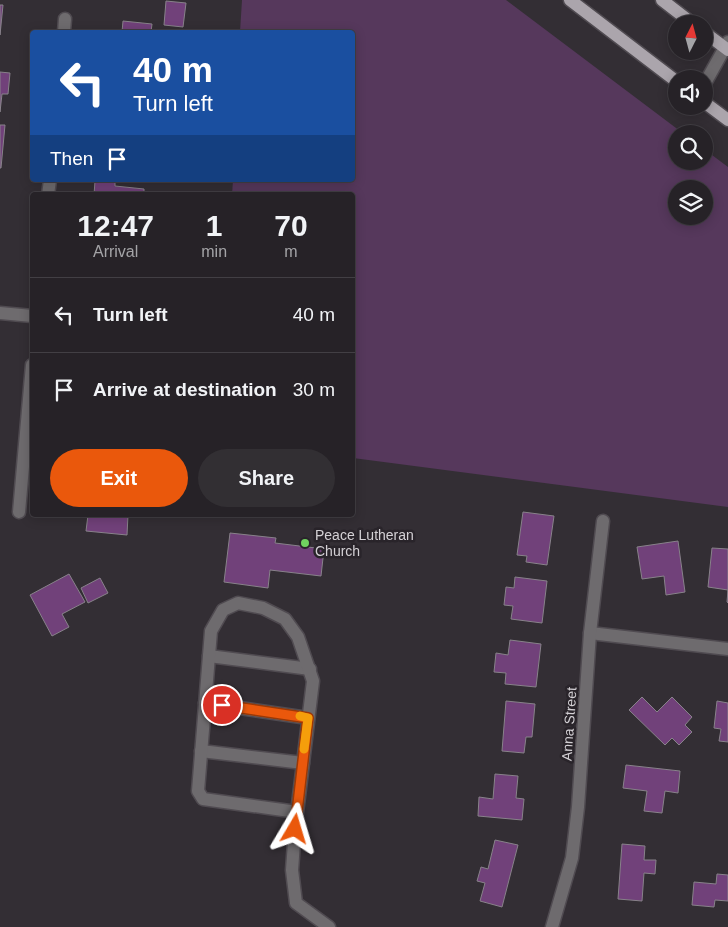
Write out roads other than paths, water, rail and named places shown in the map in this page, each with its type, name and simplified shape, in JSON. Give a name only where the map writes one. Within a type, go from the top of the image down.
[{"type":"main road","points":[[570,0],[668,75]]},
{"type":"main road","points":[[662,0],[681,15]]},
{"type":"main road","points":[[713,38],[727,47]]},
{"type":"main road","points":[[713,109],[728,120]]},
{"type":"street","points":[[64,30],[65,19]]},
{"type":"street","points":[[713,70],[727,47]]},
{"type":"street","points":[[0,312],[30,316]]},
{"type":"street","points":[[19,512],[30,388]]},
{"type":"street","name":"Anna Street","points":[[552,927],[572,858],[578,807],[590,633],[603,521]]},
{"type":"street","points":[[297,812],[203,799],[198,791],[212,631],[223,610],[238,603],[263,608],[285,619],[298,637],[310,669],[313,681],[295,829],[292,870],[296,903],[329,927]]},
{"type":"street","points":[[590,633],[728,649]]},
{"type":"street","points":[[209,656],[310,669]]},
{"type":"street","points":[[205,703],[308,718]]},
{"type":"street","points":[[201,751],[303,763]]},
{"type":"place","name":"Peace Lutheran Church","points":[[305,543]]}]
